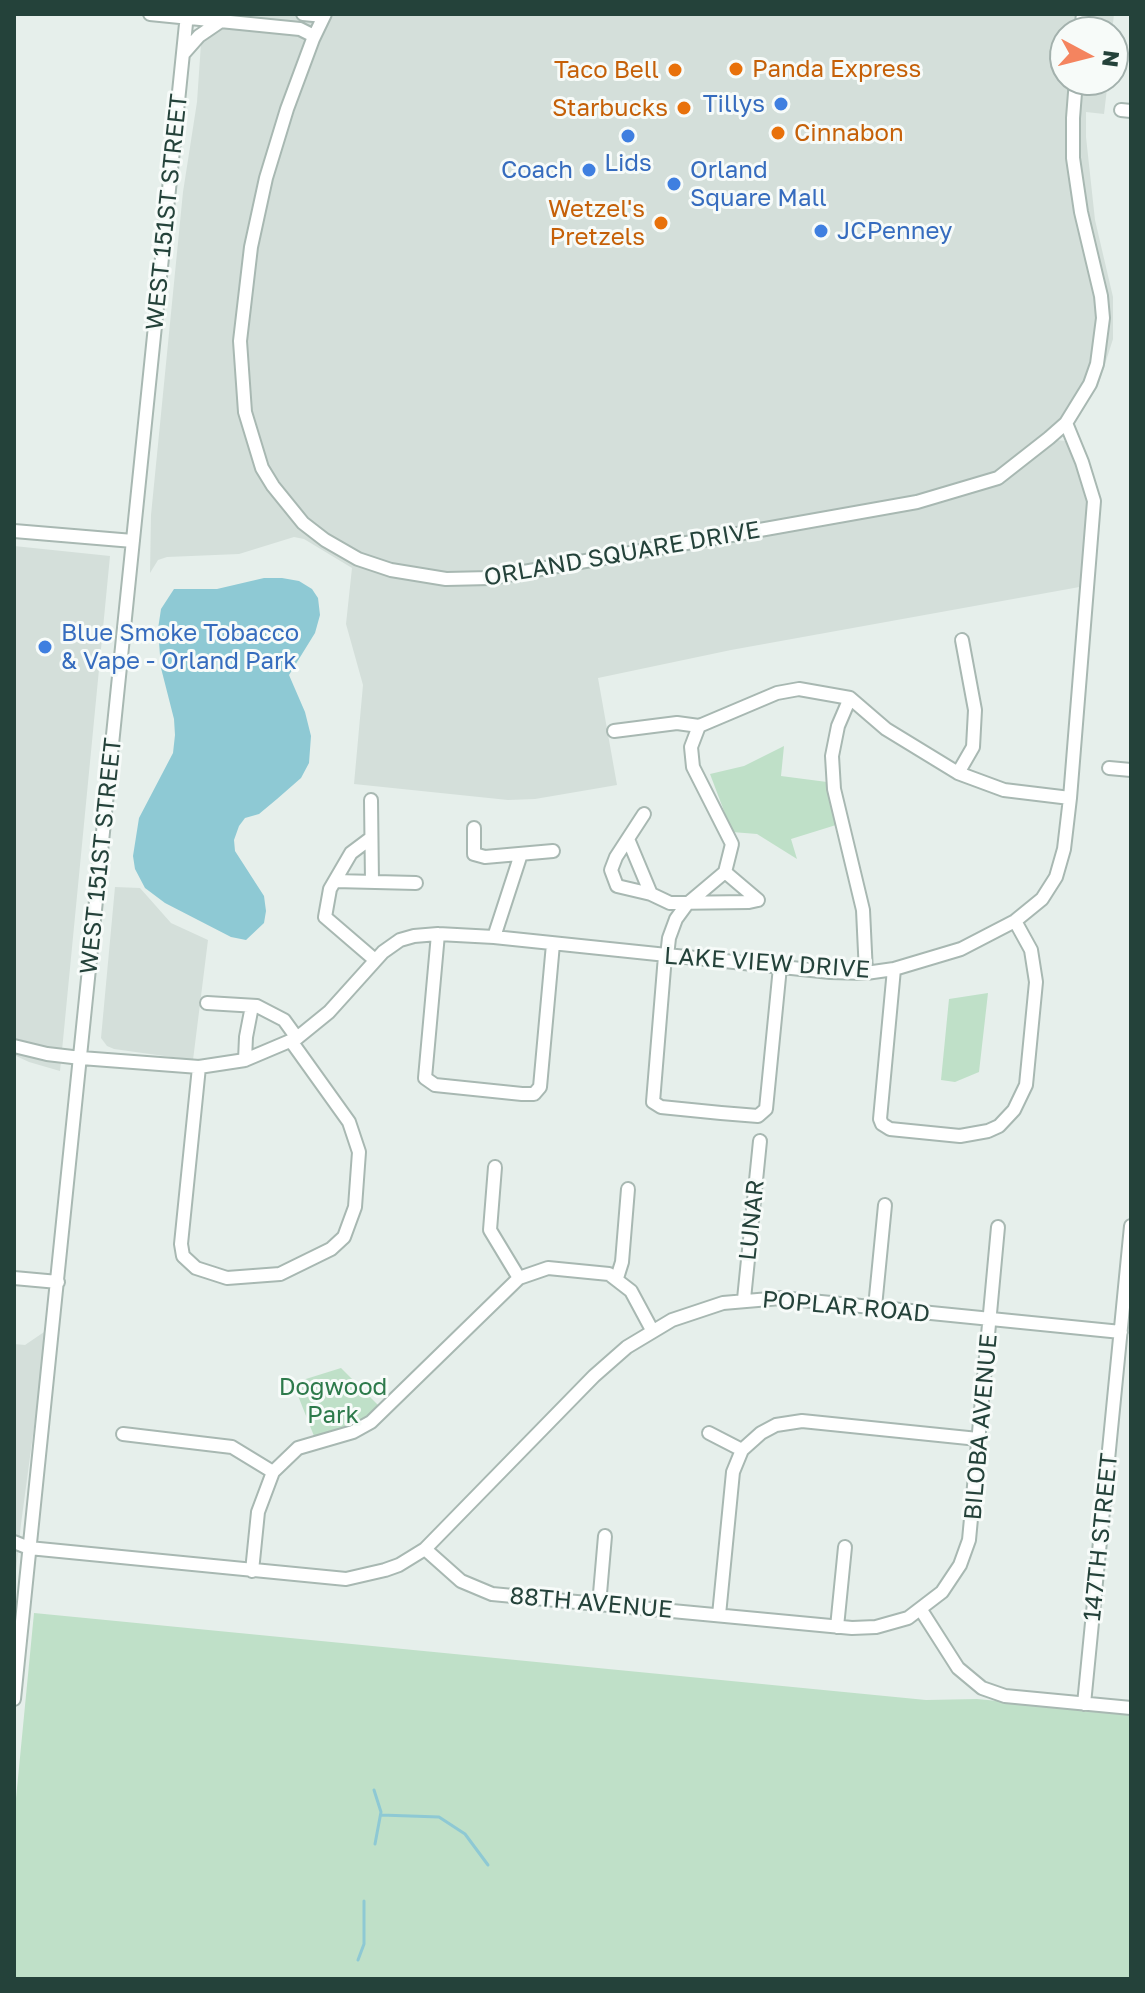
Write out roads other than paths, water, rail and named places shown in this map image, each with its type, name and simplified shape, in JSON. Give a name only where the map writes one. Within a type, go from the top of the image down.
[{"type":"street","points":[[150,14],[300,29],[314,36]]},
{"type":"street","points":[[303,14],[325,15]]},
{"type":"street","name":"ORLAND SQUARE DRIVE","points":[[325,15],[287,109],[257,214],[242,306],[241,381],[245,412],[254,448],[273,486],[303,523],[358,559],[391,570],[438,578],[482,579],[888,509],[952,494],[998,478],[1066,423],[1090,384],[1097,364],[1103,318],[1073,158],[1075,96]]},
{"type":"street","name":"WEST 151ST STREET","points":[[14,1699],[186,16]]},
{"type":"street","points":[[182,56],[199,36],[221,20]]},
{"type":"street","name":"LAKE VIEW DRIVE","points":[[14,1046],[81,1058],[199,1067],[245,1060],[294,1039],[329,1012],[375,960],[400,940],[438,934],[866,973],[894,969],[961,949],[1015,921],[1042,899],[1056,877],[1064,849],[1070,798],[1094,501],[1066,423]]},
{"type":"street","points":[[14,531],[133,541]]},
{"type":"street","points":[[958,773],[973,747],[975,710],[962,640]]},
{"type":"street","points":[[614,731],[677,723],[699,726],[777,693],[799,689],[850,698],[886,729],[958,773],[1004,790],[1070,798]]},
{"type":"street","points":[[850,698],[838,726],[832,756],[834,789],[863,910],[866,973]]},
{"type":"street","points":[[699,726],[691,747],[693,767],[732,844],[725,872],[687,904],[671,931],[652,1098],[656,1105],[758,1116],[766,1109],[780,967]]},
{"type":"street","points":[[1109,768],[1131,770]]},
{"type":"street","points":[[371,800],[372,882]]},
{"type":"street","points":[[644,814],[611,870],[617,886],[651,894],[670,903],[758,900],[725,872]]},
{"type":"street","points":[[474,828],[474,854],[485,857],[553,851]]},
{"type":"street","points":[[371,838],[351,853],[330,889],[325,917],[375,960]]},
{"type":"street","points":[[628,839],[651,894]]},
{"type":"street","points":[[494,937],[521,854]]},
{"type":"street","points":[[335,881],[416,883]]},
{"type":"street","points":[[894,969],[882,1124],[890,1129],[960,1136],[975,1135],[999,1126],[1014,1110],[1026,1085],[1036,982],[1031,950],[1015,921]]},
{"type":"street","points":[[438,934],[425,1073],[427,1081],[435,1085],[534,1094],[540,1087],[553,944]]},
{"type":"street","points":[[199,1067],[181,1244],[183,1256],[196,1268],[227,1278],[280,1274],[331,1249],[344,1237],[355,1207],[359,1152],[349,1122],[284,1020],[273,1012],[252,1006],[207,1003]]},
{"type":"street","points":[[245,1060],[247,1024],[252,1006]]},
{"type":"street","name":"LUNAR","points":[[744,1299],[760,1141]]},
{"type":"street","points":[[495,1167],[490,1230],[519,1278]]},
{"type":"street","points":[[617,1278],[622,1262],[628,1189]]},
{"type":"street","points":[[875,1307],[885,1205]]},
{"type":"street","name":"147TH STREET","points":[[1084,1704],[1131,1226]]},
{"type":"street","name":"BILOBA AVENUE","points":[[921,1610],[953,1579],[966,1551],[972,1527],[998,1227]]},
{"type":"street","points":[[252,1571],[258,1512],[273,1472],[298,1448],[353,1432],[371,1422],[519,1278],[542,1269],[605,1272],[631,1291],[652,1330]]},
{"type":"street","points":[[14,1278],[58,1282]]},
{"type":"street","name":"POPLAR ROAD","points":[[425,1549],[594,1376],[627,1347],[652,1330],[699,1309],[744,1299],[781,1298],[1121,1332]]},
{"type":"street","points":[[719,1615],[731,1484],[742,1450],[769,1428],[802,1421],[978,1439]]},
{"type":"street","points":[[709,1433],[742,1450]]},
{"type":"street","points":[[123,1434],[232,1447],[273,1472]]},
{"type":"street","points":[[599,1605],[605,1536]]},
{"type":"street","points":[[14,1542],[29,1548],[346,1579],[399,1565],[425,1549]]},
{"type":"street","points":[[837,1627],[845,1547]]},
{"type":"street","points":[[14,1551],[29,1548]]},
{"type":"street","name":"88TH AVENUE","points":[[425,1549],[461,1581],[486,1592],[837,1627],[876,1627],[899,1621],[921,1610]]},
{"type":"street","points":[[921,1610],[958,1668],[982,1688],[1005,1696],[1131,1708]]},
{"type":"water","points":[[264,578],[299,581],[312,589],[318,598],[320,615],[315,633],[289,675],[305,712],[311,736],[309,763],[301,778],[277,799],[259,814],[245,818],[234,840],[235,851],[264,896],[266,911],[264,923],[246,940],[231,937],[165,903],[145,888],[135,869],[133,856],[139,818],[173,753],[174,719],[161,668],[158,629],[161,609],[174,589],[217,589]]},
{"type":"waterway","points":[[374,1790],[381,1812],[375,1844]]},
{"type":"waterway","points":[[381,1815],[439,1817],[465,1834],[488,1865]]},
{"type":"waterway","points":[[358,1960],[364,1944],[364,1901]]},
{"type":"place","name":"Panda Express","points":[[736,69]]},
{"type":"place","name":"Taco Bell","points":[[675,70]]},
{"type":"place","name":"Tillys","points":[[781,104]]},
{"type":"place","name":"Starbucks","points":[[684,108]]},
{"type":"place","name":"Cinnabon","points":[[778,133]]},
{"type":"place","name":"Lids","points":[[628,136]]},
{"type":"place","name":"Coach","points":[[589,170]]},
{"type":"place","name":"Orland Square Mall","points":[[674,184]]},
{"type":"place","name":"Wetzel's Pretzels","points":[[661,223]]},
{"type":"place","name":"JCPenney","points":[[821,231]]},
{"type":"place","name":"Blue Smoke Tobacco & Vape - Orland Park","points":[[45,647]]},
{"type":"park label","name":"Dogwood Park","points":[[333,1401]]}]
